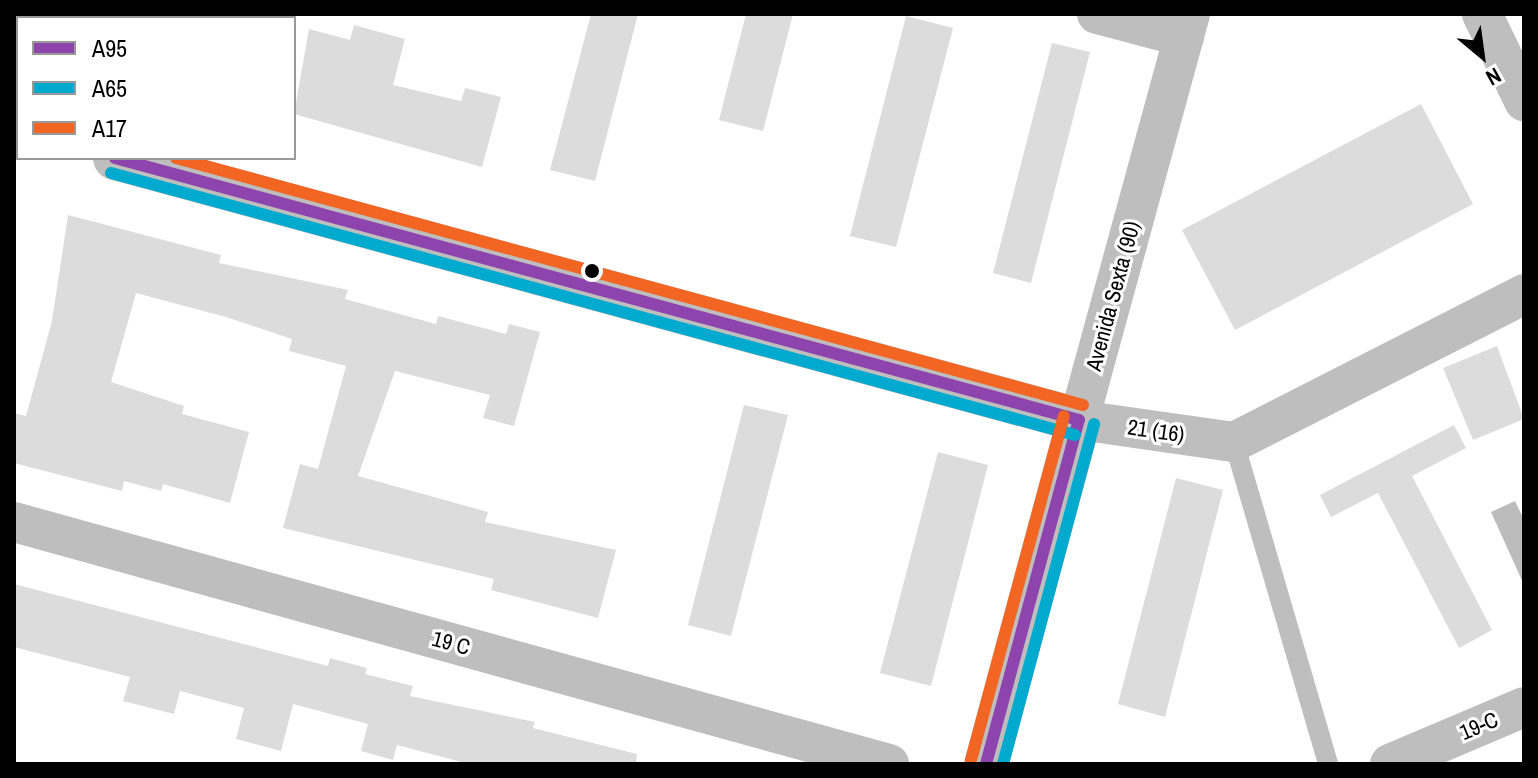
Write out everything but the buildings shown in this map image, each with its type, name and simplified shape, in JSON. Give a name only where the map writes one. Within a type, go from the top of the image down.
[{"type":"street","points":[[1097,14],[1187,26]]},
{"type":"street","points":[[1482,14],[1524,101]]},
{"type":"street","name":"Avenida Sexta (90)","points":[[986,764],[1187,26]]},
{"type":"street","name":"21 (16)","points":[[122,160],[1079,420],[1234,442]]},
{"type":"street","points":[[1234,442],[1524,294]]},
{"type":"street","name":"19 C","points":[[14,522],[889,764]]},
{"type":"street","name":"19-C","points":[[1390,764],[1524,707]]},
{"type":"lane","points":[[1234,442],[1328,764]]},
{"type":"shaded area","points":[[1515,501],[1524,520],[1524,585],[1491,512]]},
{"type":"transit line","name":"A95","points":[[122,160],[1079,420]]},
{"type":"transit line","name":"A17","points":[[183,160],[1083,405]]},
{"type":"transit line","name":"A65","points":[[111,173],[1075,435]]},
{"type":"transit line","name":"A17","points":[[971,760],[1064,416]]},
{"type":"transit line","name":"A95","points":[[986,764],[1079,420]]},
{"type":"transit line","name":"A65","points":[[1003,764],[1094,424]]}]
